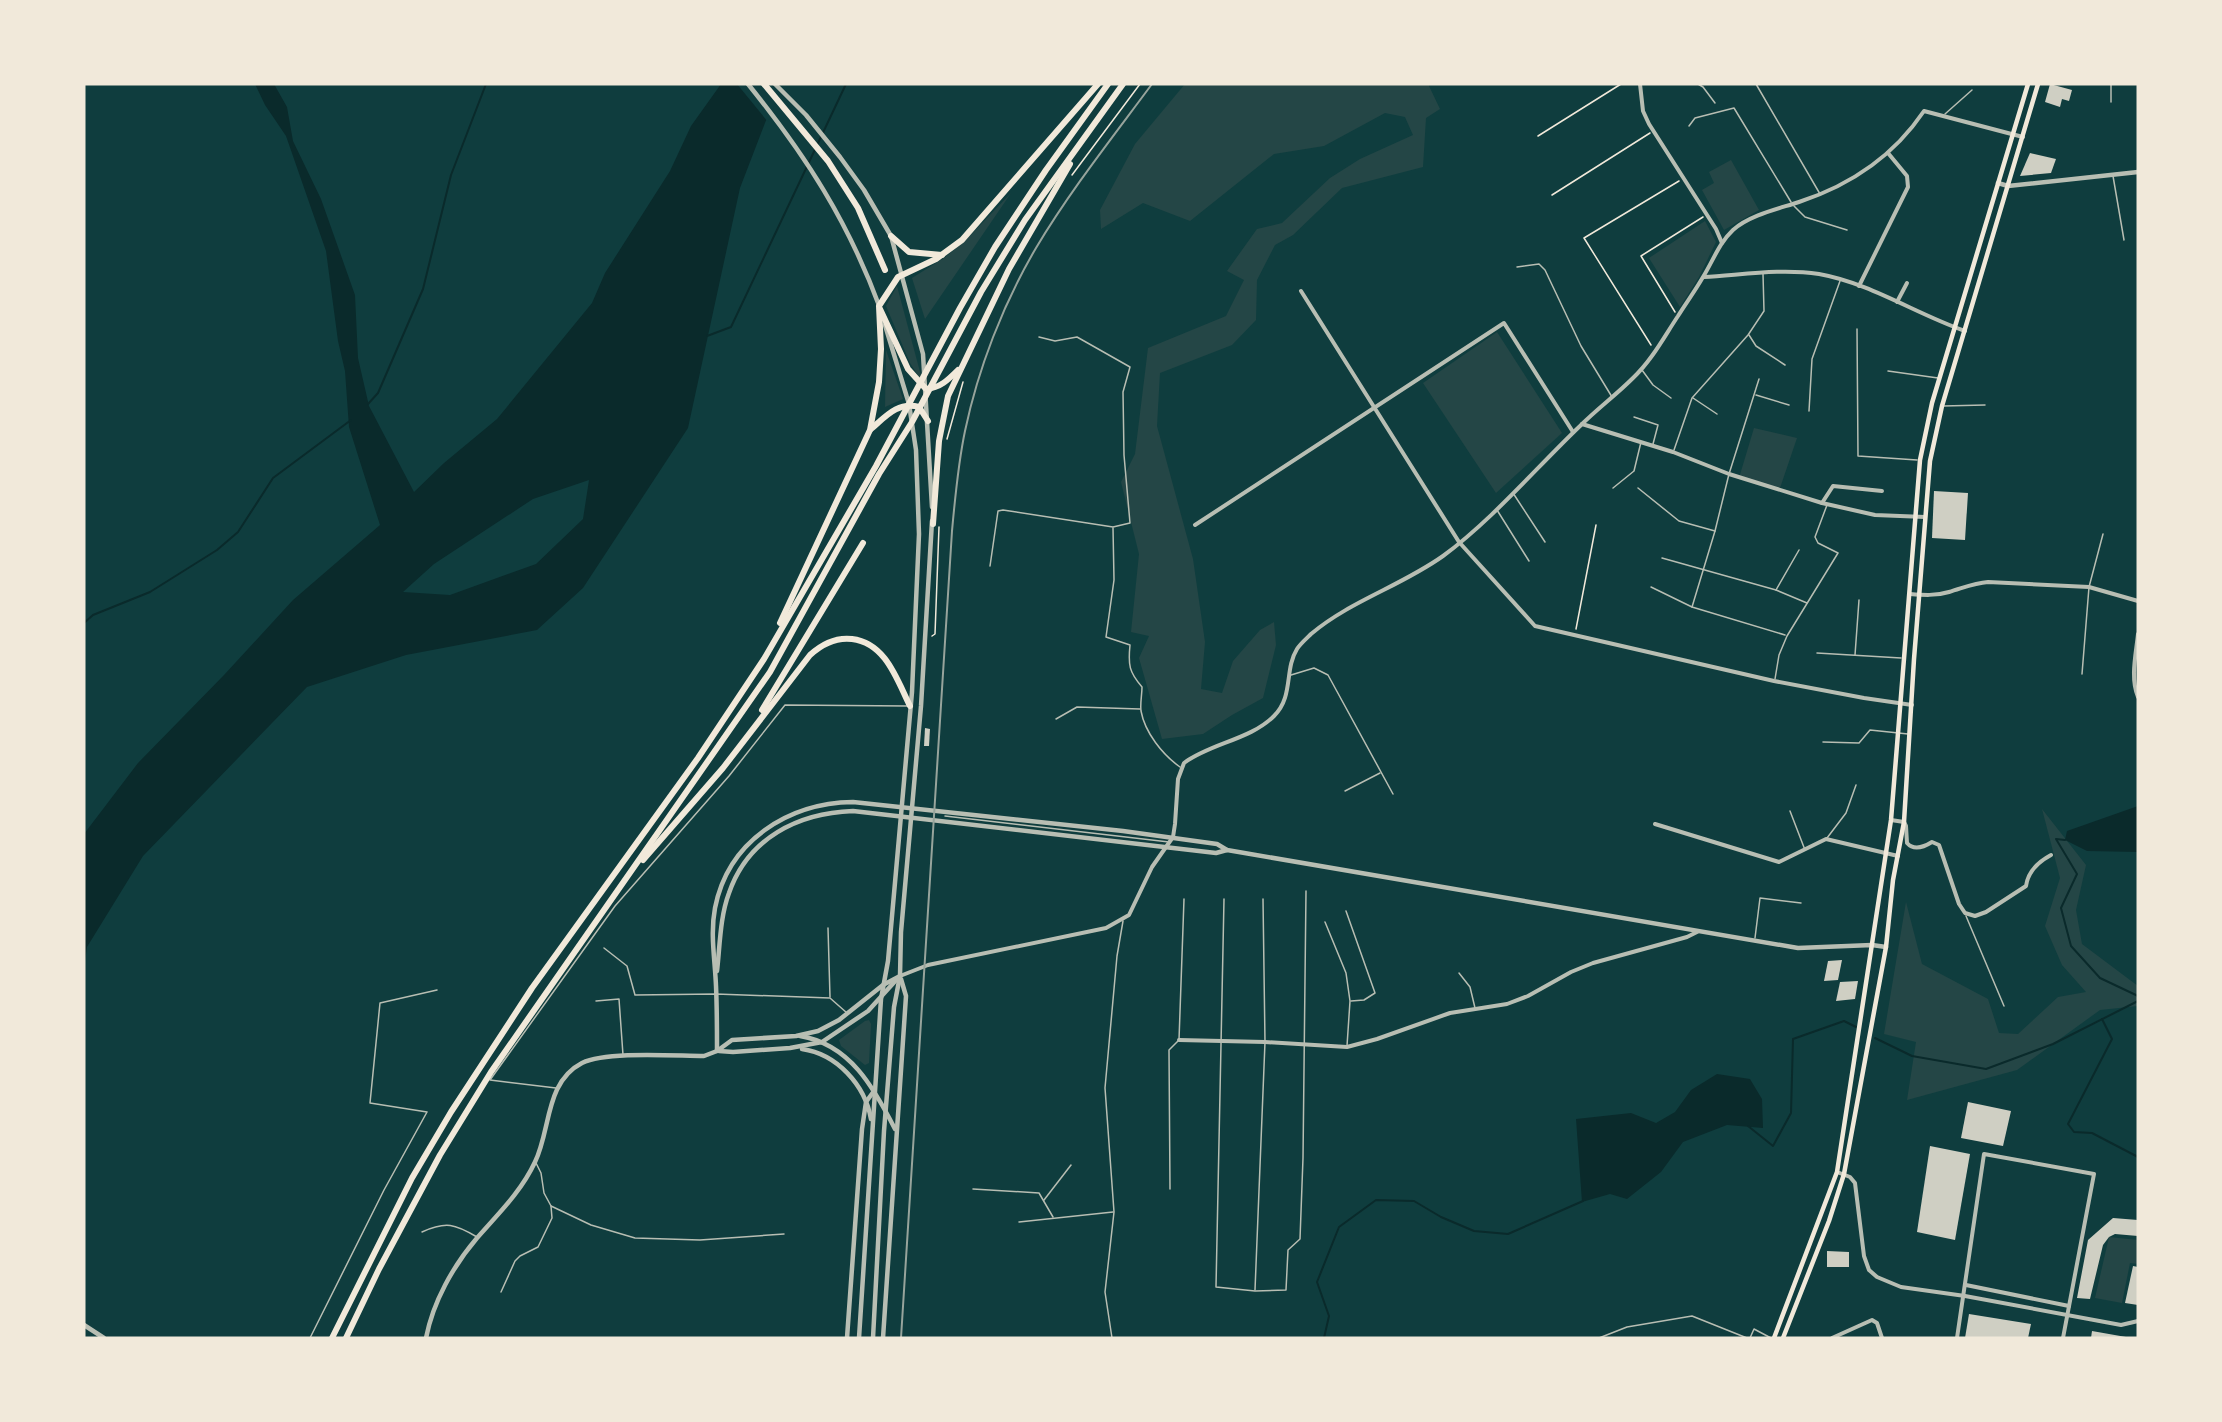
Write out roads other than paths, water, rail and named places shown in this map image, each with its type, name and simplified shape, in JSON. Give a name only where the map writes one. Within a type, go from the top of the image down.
[{"type":"highway","points":[[764,84],[828,161],[858,208],[885,270]]},
{"type":"highway","points":[[764,659],[870,430],[879,382],[881,349],[879,306],[897,277],[942,255],[962,240],[1098,84]]},
{"type":"highway","points":[[332,1338],[407,1188],[451,1112],[532,988],[692,767],[764,659],[876,466],[995,247],[1046,170],[1108,84]]},
{"type":"highway","points":[[346,1338],[379,1269],[446,1146],[491,1072],[770,672],[879,474],[912,422],[981,292],[1025,220],[1123,84]]},
{"type":"highway","points":[[933,524],[939,441],[948,396],[1009,269],[1081,144]]},
{"type":"highway","points":[[891,236],[909,252],[942,255]]},
{"type":"highway","points":[[879,306],[908,369],[926,389],[946,382],[962,365]]},
{"type":"highway","points":[[870,430],[893,410],[909,404],[919,407],[928,421]]},
{"type":"highway","points":[[750,731],[863,543]]},
{"type":"highway","points":[[626,878],[723,768],[810,655],[822,645],[839,639],[859,640],[878,649],[891,666],[910,706]]},
{"type":"main road","points":[[1772,1338],[1837,1172],[1891,820],[1920,460],[1939,378],[2028,84]]},
{"type":"main road","points":[[1783,1338],[1829,1221],[1844,1174],[1886,947],[1893,880],[1904,822],[1930,461],[1942,406],[2038,84]]},
{"type":"street","points":[[748,84],[786,131],[840,216],[879,306],[909,404],[916,450],[919,524],[910,706],[890,942],[881,999],[859,1338]]},
{"type":"street","points":[[775,84],[806,115],[840,157],[864,190],[891,236],[923,354],[926,389],[933,524],[900,976],[894,1007],[886,1113],[873,1338]]},
{"type":"street","points":[[1640,84],[1643,111],[1653,131],[1722,243]]},
{"type":"street","points":[[426,1338],[433,1311],[440,1296],[477,1238],[512,1200],[536,1162],[556,1088],[568,1072],[584,1062],[606,1056],[704,1056],[717,1051],[732,1040],[796,1036],[818,1030],[848,1014],[900,976],[924,966],[1106,928],[1123,920],[1134,908],[1152,867],[1170,842],[1174,831],[1181,767],[1189,759],[1248,733],[1274,716],[1284,703],[1291,665],[1297,649],[1311,634],[1355,605],[1409,577],[1443,555],[1496,509],[1581,424],[1641,370],[1704,277],[1722,243],[1735,229],[1755,218],[1821,195],[1846,183],[1888,153],[1910,132],[1924,111],[1944,114],[2023,137]]},
{"type":"street","points":[[1859,286],[1908,186],[1907,176],[1888,153]]},
{"type":"street","points":[[1998,183],[2008,186],[2138,172]]},
{"type":"street","points":[[1704,277],[1794,271],[1820,274],[1859,286],[1965,331]]},
{"type":"street","points":[[1897,302],[1907,283]]},
{"type":"street","points":[[1301,291],[1459,542],[1535,626],[1774,681],[1911,705]]},
{"type":"street","points":[[1195,525],[1504,323],[1573,432]]},
{"type":"street","points":[[1581,424],[1641,441],[1729,474],[1825,504],[1875,515],[1925,517]]},
{"type":"street","points":[[1825,504],[1833,486],[1882,491]]},
{"type":"street","points":[[1910,594],[1948,593],[1975,583],[2089,587],[2138,601]]},
{"type":"street","points":[[2138,634],[2134,670],[2138,697]]},
{"type":"street","points":[[717,1051],[713,930],[715,908],[729,870],[753,840],[771,825],[792,813],[833,802],[1124,831],[1216,844],[1227,850],[1798,948],[1872,945],[1886,947]]},
{"type":"street","points":[[716,986],[724,909],[736,875],[760,845],[776,832],[796,822],[834,812],[876,813],[1216,853],[1227,850]]},
{"type":"street","points":[[1891,820],[1904,822],[1907,843],[1910,846],[1918,848],[1932,842],[1939,845],[1959,903],[1965,913],[1975,915],[1986,912],[2026,886],[2027,878],[2039,861],[2051,855]]},
{"type":"street","points":[[1655,824],[1779,862],[1826,839],[1899,856]]},
{"type":"street","points":[[1179,1040],[1347,1047],[1450,1013],[1518,1000],[1593,963],[1687,937],[1697,932]]},
{"type":"street","points":[[717,1051],[790,1048],[822,1042],[859,1018],[881,999],[900,976]]},
{"type":"street","points":[[884,1338],[906,996],[900,976]]},
{"type":"street","points":[[796,1036],[822,1042],[848,1059],[874,1091],[896,1131]]},
{"type":"street","points":[[790,1048],[815,1051],[834,1061],[848,1074],[866,1102],[873,1130]]},
{"type":"street","points":[[847,1338],[862,1129],[866,1102],[874,1091]]},
{"type":"street","points":[[1957,1338],[1965,1296],[1984,1154],[2094,1173],[2063,1338]]},
{"type":"street","points":[[1837,1172],[1850,1177],[1855,1184],[1864,1257],[1869,1270],[1877,1277],[1901,1287],[1965,1296],[2121,1325],[2138,1321]]},
{"type":"street","points":[[856,1198],[867,1199]]},
{"type":"street","points":[[1966,1286],[2069,1306]]},
{"type":"street","points":[[1832,1338],[1872,1320],[1877,1323],[1882,1338]]},
{"type":"street","points":[[84,1325],[104,1338]]},
{"type":"lane","points":[[1698,84],[1715,103]]},
{"type":"lane","points":[[1756,84],[1821,195]]},
{"type":"lane","points":[[2111,84],[2111,102]]},
{"type":"lane","points":[[1944,114],[1972,90]]},
{"type":"lane","points":[[1689,126],[1695,118],[1734,108],[1793,204],[1805,217],[1847,230]]},
{"type":"lane","points":[[2112,175],[2124,240]]},
{"type":"lane","points":[[1516,267],[1539,264],[1545,270],[1581,346],[1612,397]]},
{"type":"lane","points":[[1673,452],[1692,398],[1748,334],[1764,311],[1762,273]]},
{"type":"lane","points":[[1809,411],[1812,358],[1841,280]]},
{"type":"lane","points":[[1857,329],[1858,456],[1920,460]]},
{"type":"lane","points":[[1748,334],[1756,346],[1785,365]]},
{"type":"lane","points":[[990,566],[998,511],[1113,527],[1130,523],[1124,455],[1123,392],[1130,367],[1077,337],[1056,341],[1038,337]]},
{"type":"lane","points":[[1641,370],[1653,385],[1671,398]]},
{"type":"lane","points":[[1888,371],[1939,378]]},
{"type":"lane","points":[[1692,607],[1729,474],[1759,379]]},
{"type":"lane","points":[[1755,394],[1789,405]]},
{"type":"lane","points":[[1692,398],[1717,414]]},
{"type":"lane","points":[[1942,406],[1985,405]]},
{"type":"lane","points":[[1634,417],[1658,425],[1653,445]]},
{"type":"lane","points":[[1613,488],[1634,471],[1641,441]]},
{"type":"lane","points":[[1638,488],[1679,521],[1715,531]]},
{"type":"lane","points":[[1513,493],[1545,542]]},
{"type":"lane","points":[[1774,681],[1779,655],[1787,636],[1838,553],[1818,543],[1815,537],[1825,504]]},
{"type":"lane","points":[[1496,509],[1529,561]]},
{"type":"lane","points":[[1113,527],[1114,580],[1106,637],[1130,645],[1128,660],[1131,675],[1142,687],[1141,709],[1144,721],[1151,735],[1172,761],[1181,767]]},
{"type":"lane","points":[[2082,674],[2089,587],[2103,534]]},
{"type":"lane","points":[[1776,590],[1799,550]]},
{"type":"lane","points":[[1662,558],[1776,590],[1808,603]]},
{"type":"lane","points":[[1651,587],[1692,607],[1787,636]]},
{"type":"lane","points":[[1855,656],[1859,600]]},
{"type":"lane","points":[[1817,653],[1904,658]]},
{"type":"lane","points":[[1290,675],[1314,668],[1328,675],[1393,794]]},
{"type":"lane","points":[[556,1088],[490,1080],[638,878],[729,776],[785,705],[910,706]]},
{"type":"lane","points":[[1056,719],[1077,707],[1141,709]]},
{"type":"lane","points":[[1823,742],[1859,743],[1870,730],[1909,735]]},
{"type":"lane","points":[[1345,791],[1381,772]]},
{"type":"lane","points":[[1826,839],[1846,813],[1856,785]]},
{"type":"lane","points":[[1790,811],[1805,850]]},
{"type":"lane","points":[[945,816],[1170,842]]},
{"type":"lane","points":[[1224,899],[1216,1287],[1255,1291],[1286,1290],[1288,1250],[1300,1239],[1306,891]]},
{"type":"lane","points":[[1755,942],[1760,898],[1801,903]]},
{"type":"lane","points":[[1170,1189],[1170,1050],[1179,1040],[1184,899]]},
{"type":"lane","points":[[1255,1291],[1265,1042],[1263,899]]},
{"type":"lane","points":[[1346,911],[1375,993],[1364,1000],[1350,1001]]},
{"type":"lane","points":[[1965,913],[2004,1006]]},
{"type":"lane","points":[[1112,1338],[1105,1292],[1114,1212],[1105,1088],[1115,975],[1123,920]]},
{"type":"lane","points":[[1325,922],[1346,973],[1350,1001],[1347,1047]]},
{"type":"lane","points":[[828,928],[830,998]]},
{"type":"lane","points":[[604,948],[627,966],[635,995],[716,994],[830,998],[848,1014]]},
{"type":"lane","points":[[1459,973],[1470,987],[1475,1009]]},
{"type":"lane","points":[[310,1338],[378,1200],[427,1112],[370,1103],[381,1003],[437,990]]},
{"type":"lane","points":[[596,1000],[619,999],[623,1056]]},
{"type":"lane","points":[[501,1292],[515,1261],[538,1247],[552,1218],[551,1206],[544,1193],[541,1173],[536,1162]]},
{"type":"lane","points":[[1044,1201],[1071,1165]]},
{"type":"lane","points":[[973,1189],[1039,1193],[1054,1218]]},
{"type":"lane","points":[[551,1206],[591,1225],[635,1238],[700,1239],[784,1234]]},
{"type":"lane","points":[[1019,1222],[1114,1212]]},
{"type":"lane","points":[[422,1232],[437,1225],[451,1225],[463,1228],[477,1238]]},
{"type":"lane","points":[[1599,1338],[1627,1327],[1692,1316],[1749,1338],[1754,1329],[1772,1338]]},
{"type":"waterway","points":[[368,404],[378,393],[423,289],[451,175],[486,84]]},
{"type":"waterway","points":[[707,336],[731,327],[846,84]]},
{"type":"waterway","points":[[84,623],[93,615],[150,592],[217,550],[238,532],[273,478],[351,420]]},
{"type":"waterway","points":[[2065,840],[2056,839],[2077,874],[2061,908],[2071,946],[2100,978],[2138,996]]},
{"type":"waterway","points":[[1875,1038],[1912,1056],[1986,1069],[2053,1044],[2138,1001]]},
{"type":"waterway","points":[[2102,1019],[2112,1039],[2068,1124],[2074,1132],[2092,1133],[2138,1157]]},
{"type":"waterway","points":[[1748,1126],[1773,1146],[1791,1113],[1793,1039],[1844,1021],[1856,1027]]},
{"type":"waterway","points":[[1324,1338],[1329,1316],[1317,1282],[1339,1227],[1376,1200],[1414,1201],[1441,1217],[1474,1231],[1508,1234],[1583,1201]]},
{"type":"railway","points":[[901,1338],[952,531],[965,431],[984,361],[1002,314],[1024,269],[1063,206],[1152,84]]}]
